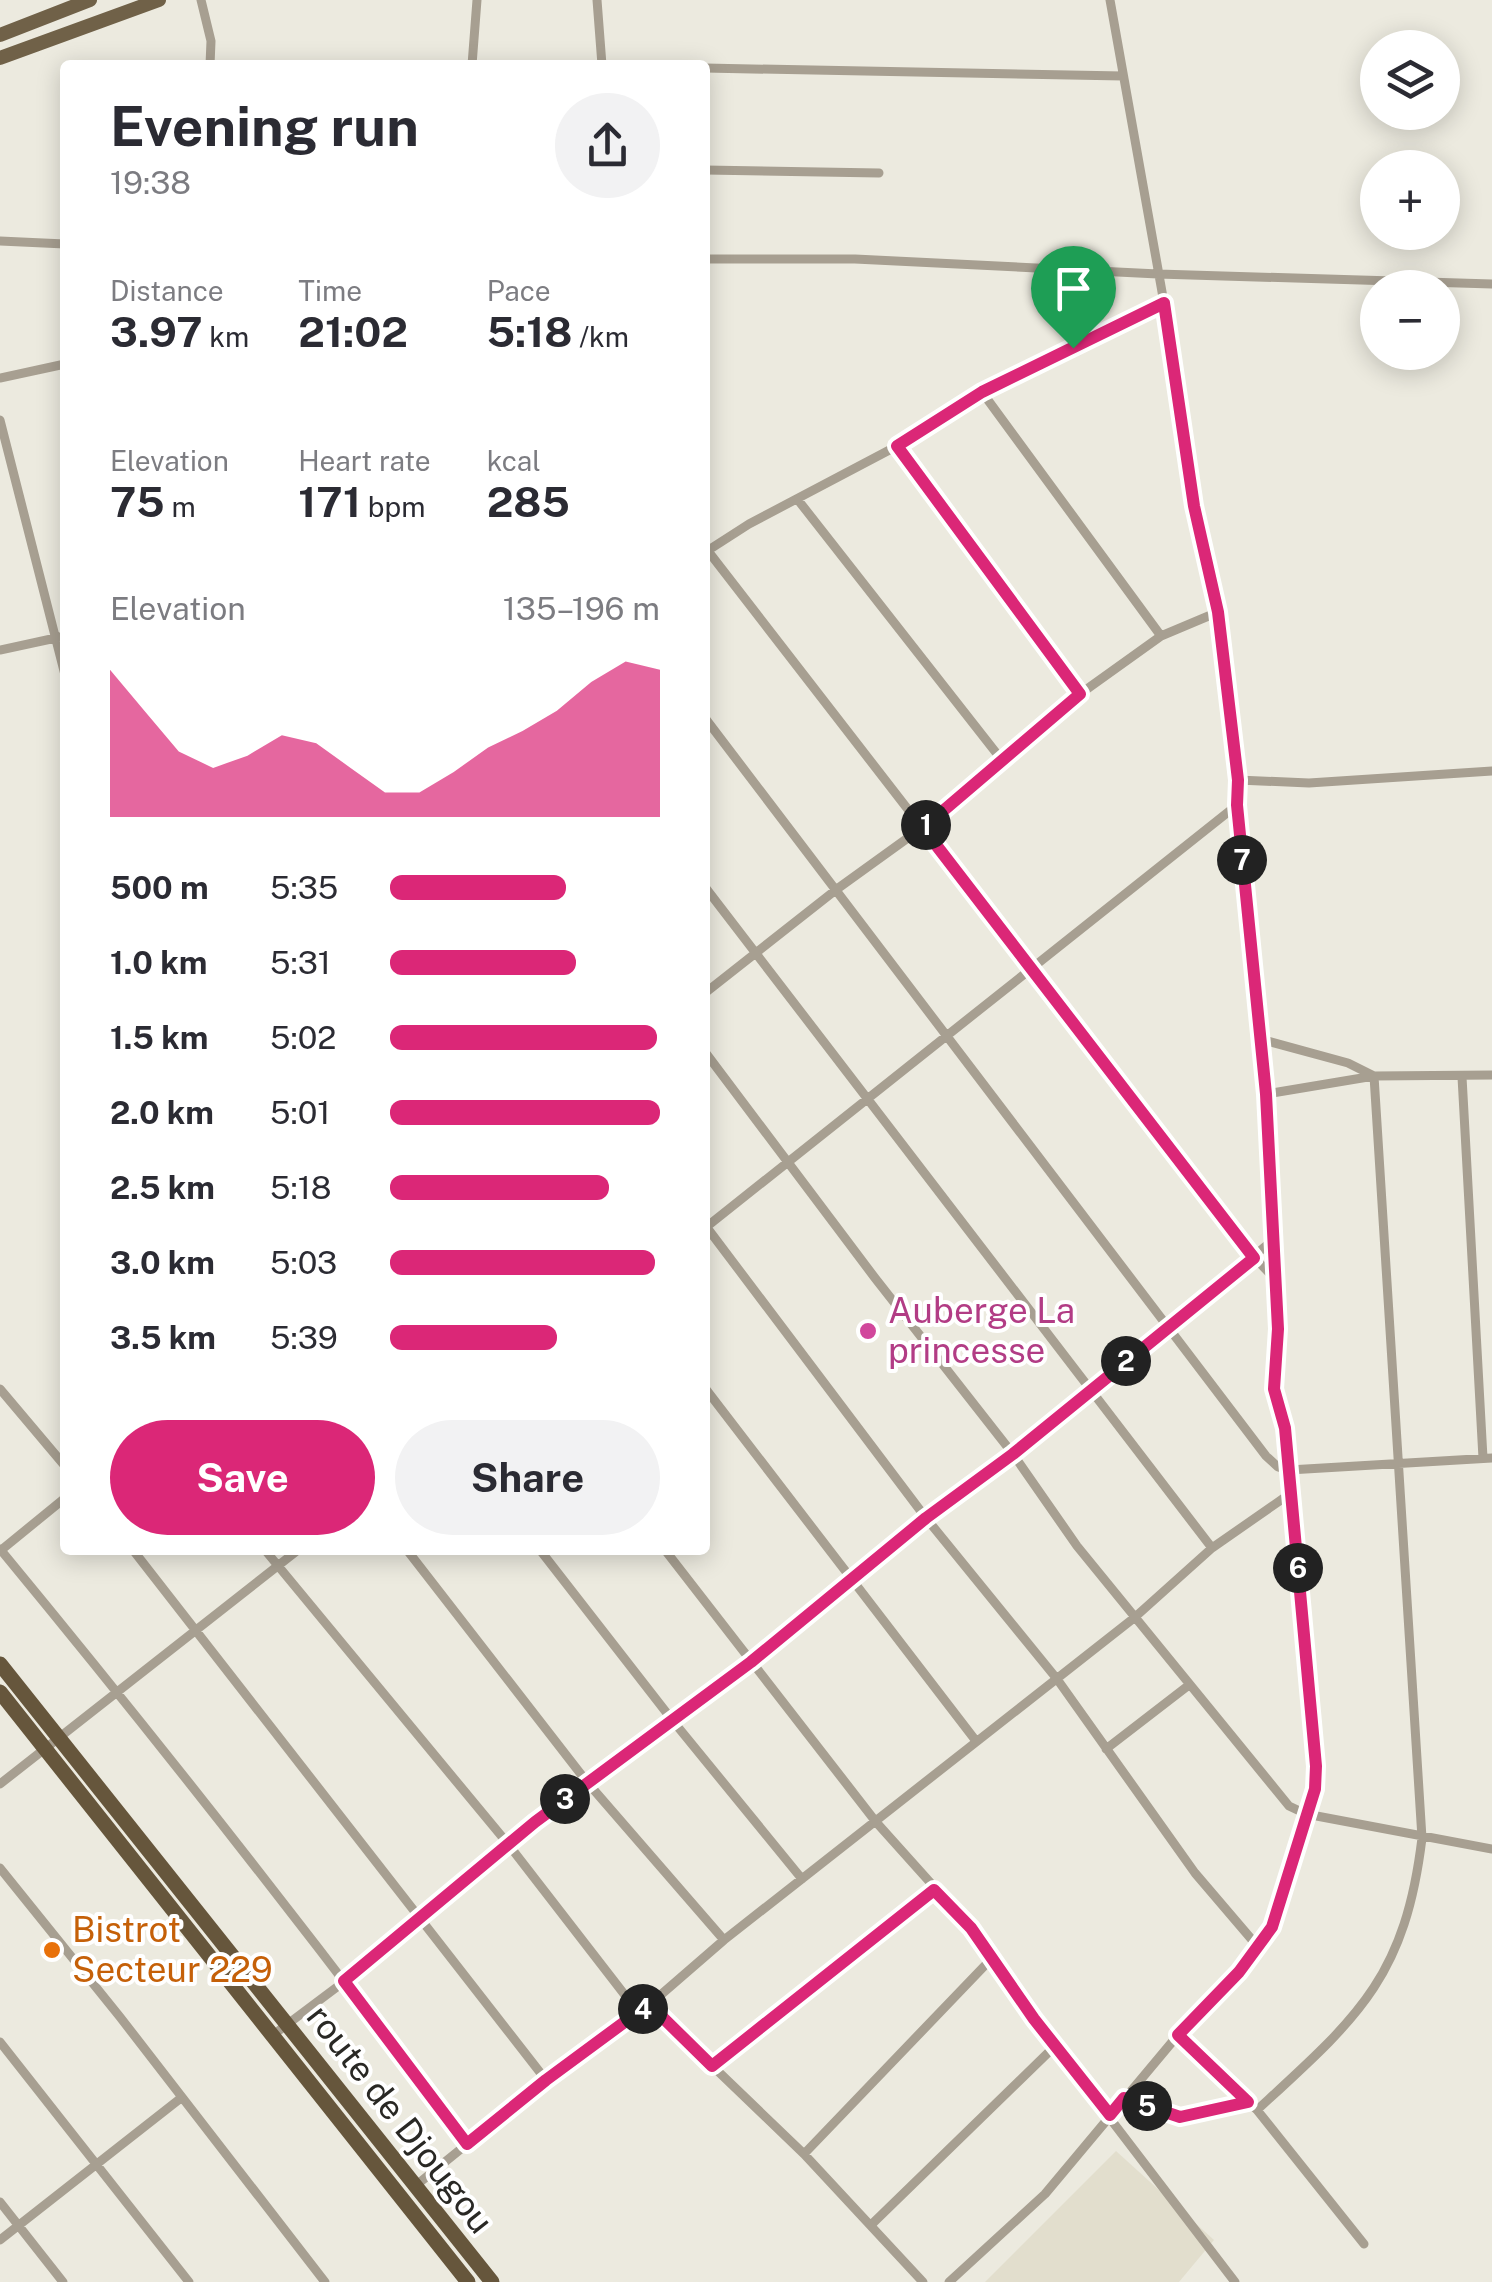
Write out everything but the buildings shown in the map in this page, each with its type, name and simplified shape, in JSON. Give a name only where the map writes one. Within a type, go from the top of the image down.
[{"type":"highway","name":"route de Djougou","points":[[0,1664],[414,2187],[451,2246],[468,2282]]},
{"type":"highway","name":"route de Djougou","points":[[0,1692],[272,2035],[451,2246],[492,2282]]},
{"type":"main road","points":[[0,35],[90,0]]},
{"type":"main road","points":[[0,58],[159,0]]},
{"type":"street","points":[[201,0],[211,41],[210,60]]},
{"type":"street","points":[[472,60],[477,0]]},
{"type":"street","points":[[598,0],[602,60]]},
{"type":"street","points":[[954,2280],[1046,2194],[1178,2035],[1259,1948],[1285,1892],[1315,1789],[1285,1428],[1274,1389],[1278,1329],[1266,1094],[1237,805],[1238,780],[1218,612],[1194,506],[1164,303],[1110,0]]},
{"type":"street","points":[[710,68],[1122,76]]},
{"type":"street","points":[[710,170],[879,173]]},
{"type":"street","points":[[0,240],[60,244]]},
{"type":"street","points":[[710,259],[855,260],[1492,284]]},
{"type":"street","points":[[710,550],[748,524],[897,446],[982,392],[1164,303]]},
{"type":"street","points":[[0,378],[60,365]]},
{"type":"street","points":[[982,392],[1161,636]]},
{"type":"street","points":[[0,420],[60,636],[0,650]]},
{"type":"street","points":[[897,446],[1080,694]]},
{"type":"street","points":[[798,500],[1001,759]]},
{"type":"street","points":[[710,556],[1034,969],[1254,1258],[1273,1277]]},
{"type":"street","points":[[710,988],[923,828],[1080,694],[1161,636],[1218,612]]},
{"type":"street","points":[[710,725],[1278,1467],[1289,1470],[1488,1458],[1462,1078]]},
{"type":"street","points":[[1238,780],[1309,783],[1492,771]]},
{"type":"street","points":[[710,1223],[1237,805]]},
{"type":"street","points":[[710,893],[1212,1548]]},
{"type":"street","points":[[1260,1039],[1348,1063],[1374,1076]]},
{"type":"street","points":[[710,1059],[1013,1454],[1078,1546],[1288,1806],[1306,1814],[1492,1849]]},
{"type":"street","points":[[1266,1094],[1374,1076],[1492,1075]]},
{"type":"street","points":[[1257,2110],[1313,2058],[1377,1986],[1406,1926],[1422,1838],[1374,1076]]},
{"type":"street","points":[[710,1231],[926,1518],[1057,1679],[1196,1873],[1259,1948]]},
{"type":"street","points":[[272,2035],[587,1782],[751,1662],[926,1518],[1013,1454],[1272,1241]]},
{"type":"street","points":[[0,1389],[60,1460]]},
{"type":"street","points":[[710,1394],[976,1741]]},
{"type":"street","points":[[414,2187],[1134,1618],[1212,1548],[1291,1494]]},
{"type":"street","points":[[60,1502],[0,1550],[119,1693],[467,2144]]},
{"type":"street","points":[[137,1555],[546,2080]]},
{"type":"street","points":[[269,1555],[508,1844],[638,2012]]},
{"type":"street","points":[[0,1784],[291,1555]]},
{"type":"street","points":[[411,1555],[587,1782],[724,1940]]},
{"type":"street","points":[[544,1555],[802,1880]]},
{"type":"street","points":[[668,1555],[876,1822],[971,1928],[1055,2046],[1235,2282]]},
{"type":"street","points":[[1106,1749],[1190,1685]]},
{"type":"street","points":[[0,1868],[325,2282]]},
{"type":"street","points":[[712,2066],[934,1890]]},
{"type":"street","points":[[804,2154],[993,1957]]},
{"type":"street","points":[[649,2004],[804,2154],[923,2282]]},
{"type":"street","points":[[1178,2035],[1257,2110],[1364,2244]]},
{"type":"street","points":[[0,2042],[190,2282]]},
{"type":"street","points":[[872,2224],[1055,2046]]},
{"type":"street","points":[[0,2240],[181,2098]]},
{"type":"street","points":[[1124,2098],[1180,2117],[1248,2102]]},
{"type":"street","points":[[0,2202],[63,2282]]},
{"type":"shaded area","points":[[1116,2151],[1214,2240],[1179,2282],[985,2282]]},
{"type":"place","name":"Auberge La princesse","points":[[868,1331]]},
{"type":"place","name":"Bistrot Secteur 229","points":[[52,1950]]},
{"type":"route","points":[[1164,303],[1194,506],[1218,612],[1238,780],[1237,805],[1266,1094],[1278,1329],[1274,1389],[1285,1428],[1316,1766],[1315,1789],[1272,1927],[1239,1972],[1178,2035],[1248,2102],[1180,2117],[1124,2098],[1110,2115],[1034,2019],[971,1928],[934,1890],[712,2066],[649,2004],[467,2144],[344,1981],[535,1822],[751,1662],[1254,1258],[923,828],[1080,694],[897,446],[982,392],[1073,348],[1164,303]]}]
